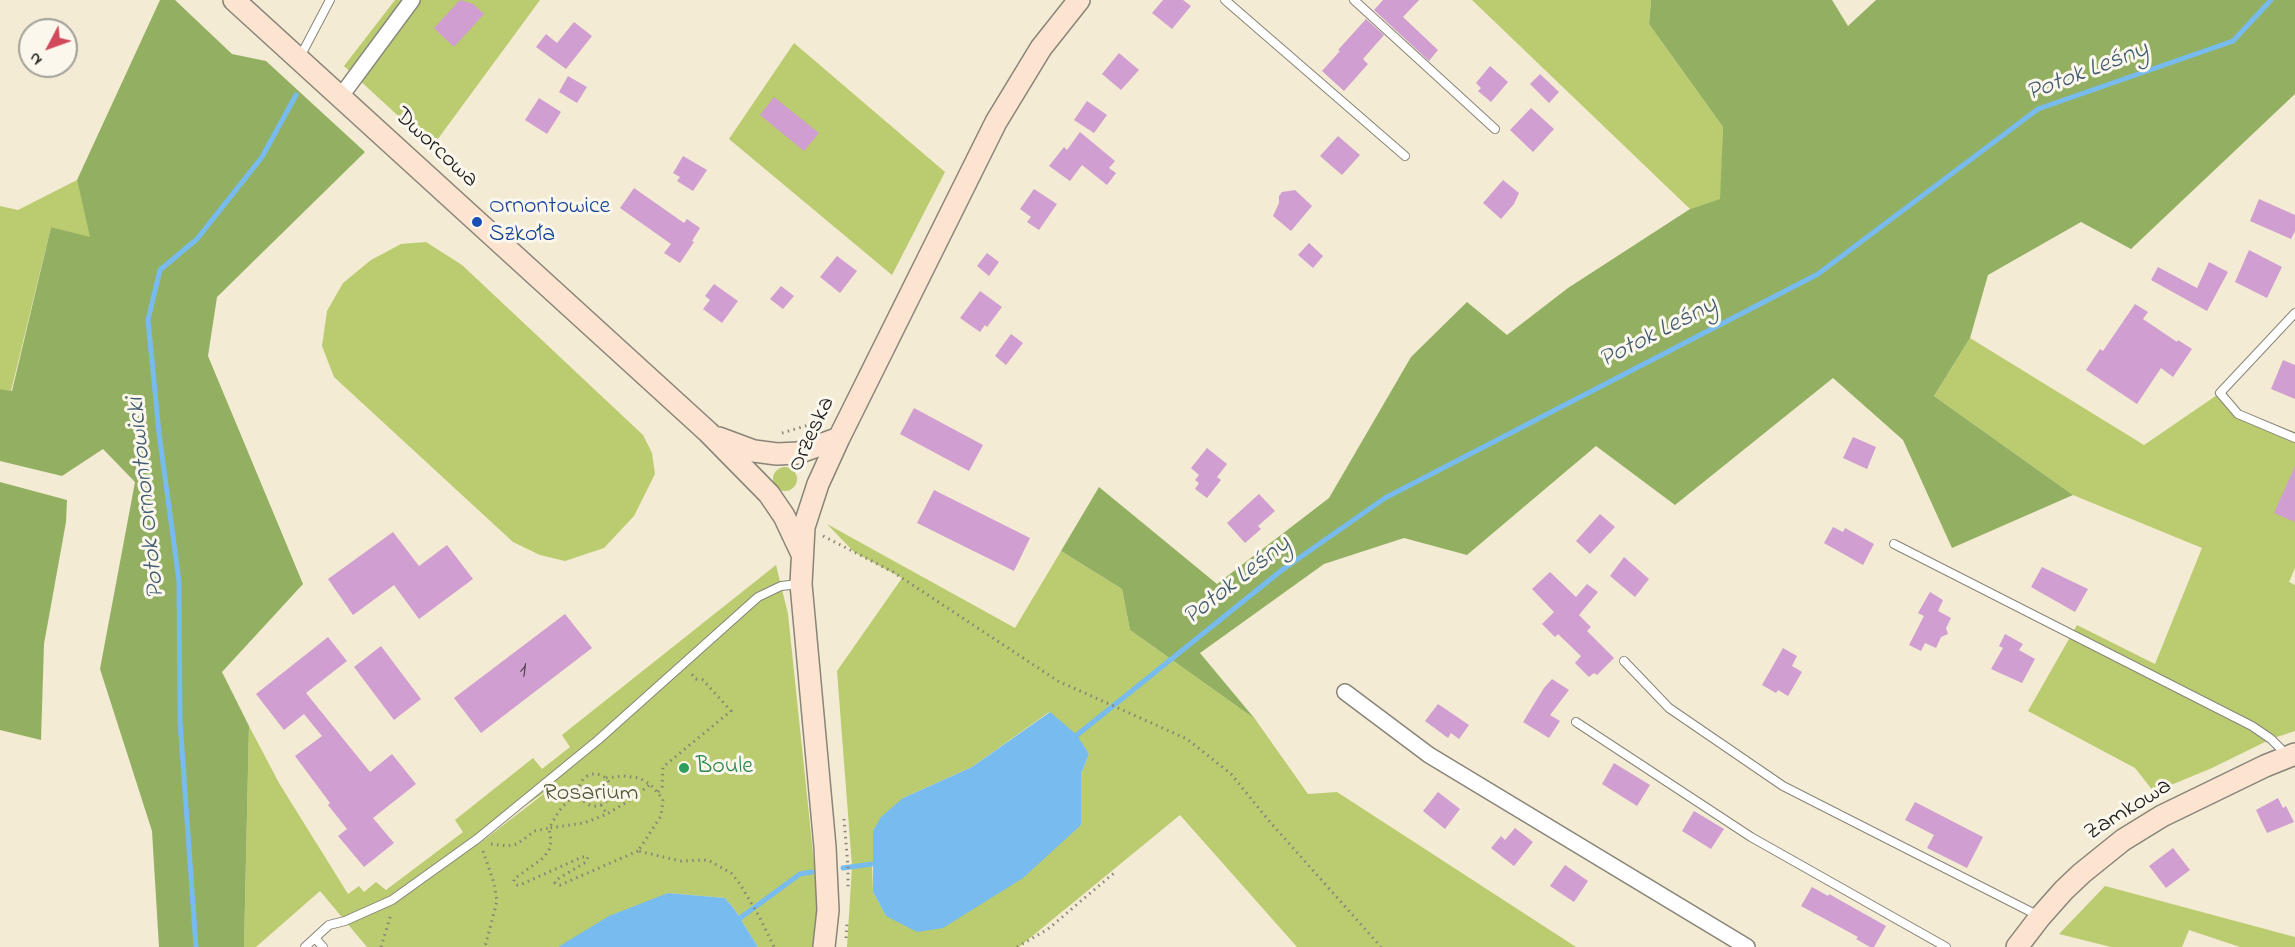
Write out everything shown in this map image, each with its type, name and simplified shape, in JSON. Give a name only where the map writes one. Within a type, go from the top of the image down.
[{"type":"street","name":"Dworcowa","points":[[234,0],[708,432],[766,491],[784,516],[801,552]]},
{"type":"street","points":[[340,96],[412,0]]},
{"type":"street","name":"Orzeska","points":[[824,947],[828,910],[825,847],[801,584],[804,527],[814,493],[839,438],[996,122],[1041,48],[1080,0]]},
{"type":"street","name":"Dworcowa","points":[[708,432],[754,452],[780,448],[798,453],[839,438]]},
{"type":"street","points":[[780,448],[806,468],[814,493],[789,503],[766,491],[760,473],[765,462],[780,448]]},
{"type":"street","points":[[1345,692],[1429,755],[1747,947]]},
{"type":"street","name":"Zamkowa","points":[[2017,947],[2040,917],[2082,873],[2123,840],[2162,816],[2292,756]]},
{"type":"lane","points":[[299,58],[330,0]]},
{"type":"lane","points":[[1225,0],[1406,156]]},
{"type":"lane","points":[[1354,0],[1495,129]]},
{"type":"lane","points":[[2295,313],[2220,393],[2238,414],[2295,438]]},
{"type":"lane","points":[[1894,544],[2252,726],[2292,756]]},
{"type":"lane","points":[[305,947],[329,925],[345,921],[392,900],[477,839],[598,740],[758,597],[781,586],[801,584]]},
{"type":"lane","points":[[1624,661],[1669,708],[1783,786],[2040,917]]},
{"type":"lane","points":[[1576,722],[1752,837],[1946,947]]},
{"type":"lane","points":[[315,938],[323,947]]},
{"type":"path","points":[[780,448],[826,415],[836,402]]},
{"type":"path","points":[[804,527],[893,572],[1058,681],[1187,739],[1231,774],[1270,822],[1382,947]]},
{"type":"path","points":[[658,792],[662,787],[663,767],[731,711],[703,680],[696,679]]},
{"type":"path","points":[[593,774],[606,778],[623,776],[639,778],[658,792],[663,799],[663,810],[638,851],[560,885],[555,883],[556,880],[586,862],[588,857],[582,857],[517,885],[514,879],[543,858],[549,850],[551,841],[549,828],[564,806],[579,794],[584,777],[593,774]]},
{"type":"path","points":[[579,794],[590,805],[601,805],[611,793],[610,782],[606,778]]},
{"type":"path","points":[[490,844],[508,846],[517,844],[535,831],[584,823],[606,814],[635,797],[650,784]]},
{"type":"path","points":[[601,805],[606,814]]},
{"type":"path","points":[[480,843],[494,883],[497,900],[485,947]]},
{"type":"path","points":[[638,851],[681,861],[708,860],[731,873],[760,918],[774,947]]},
{"type":"path","points":[[1017,947],[1048,929],[1114,873]]},
{"type":"path","points":[[381,947],[390,922],[392,900]]},
{"type":"green space","points":[[160,0],[175,0],[232,54],[266,61],[365,152],[217,297],[208,356],[303,584],[222,672],[249,726],[244,947],[159,947],[152,831],[100,669],[135,482],[103,449],[62,476],[0,461],[0,389],[12,391],[51,227],[90,237],[77,180]]},
{"type":"green space","points":[[395,0],[540,0],[432,147],[344,66]]},
{"type":"green space","points":[[1472,0],[1651,0],[1649,24],[1723,127],[1721,199],[1690,209]]},
{"type":"green space","points":[[1651,0],[1832,0],[1848,26],[1876,0],[2295,0],[2295,94],[2131,249],[2081,222],[1988,275],[1970,338],[1934,396],[2073,495],[1952,548],[1903,440],[1833,378],[1675,505],[1596,446],[1467,555],[1404,538],[1324,564],[1200,653],[1255,719],[1130,630],[1122,589],[1061,551],[1099,487],[1217,584],[1329,498],[1411,357],[1467,302],[1507,335],[1568,288],[1690,209],[1720,199],[1723,127],[1649,24]]},
{"type":"green space","points":[[794,43],[945,172],[892,275],[729,139]]},
{"type":"green space","points":[[77,180],[91,238],[51,227],[11,391],[0,389],[0,206],[18,210]]},
{"type":"green space","points":[[426,242],[462,265],[643,435],[652,453],[655,474],[634,516],[604,548],[565,561],[540,555],[513,542],[334,377],[322,346],[327,311],[343,283],[371,260],[401,244]]},
{"type":"green space","points":[[1970,338],[2144,445],[2220,393],[2238,414],[2295,432],[2295,568],[2289,582],[2295,585],[2295,731],[2271,739],[2212,768],[2154,792],[2135,768],[2028,711],[2077,625],[2155,664],[2202,548],[2073,495],[1934,396]]},
{"type":"green space","points":[[785,467],[794,470],[797,479],[794,488],[785,491],[776,488],[773,479],[776,470]]},
{"type":"green space","points":[[0,482],[67,500],[66,522],[44,644],[41,740],[0,730]]},
{"type":"green space","points":[[827,524],[1015,628],[1061,551],[1122,589],[1130,630],[1255,719],[1308,794],[1337,792],[1576,947],[1297,947],[1180,815],[1019,947],[847,947],[852,866],[837,671],[902,578],[854,552]],"holes":[[[1049,712],[1089,754],[1081,774],[1081,825],[886,916],[873,892],[872,864],[903,798],[972,767]]]},
{"type":"green space","name":"Rosarium","points":[[776,565],[788,614],[815,872],[818,916],[814,947],[758,947],[725,898],[668,893],[558,947],[367,947],[320,891],[256,947],[244,947],[249,726],[279,783],[348,894],[359,886],[364,892],[376,882],[386,890],[463,832],[455,820],[533,758],[542,769],[570,747],[562,735]],"holes":[[[554,786],[480,843],[453,856]]]},
{"type":"green space","points":[[2105,886],[2295,937],[2295,947],[2240,947],[2189,930],[2182,947],[2111,947],[2059,934]]},
{"type":"water","points":[[1050,712],[1077,735],[1089,754],[1081,774],[1081,825],[1023,878],[943,928],[917,932],[886,916],[873,892],[873,831],[881,817],[903,798],[972,767]]},
{"type":"water","points":[[668,893],[725,898],[758,947],[558,947],[609,916]]},
{"type":"building","points":[[460,0],[473,4],[484,14],[454,47],[434,28]]},
{"type":"building","points":[[1163,0],[1183,0],[1191,6],[1172,29],[1152,13]]},
{"type":"building","points":[[1383,0],[1419,0],[1403,17],[1438,50],[1429,61],[1374,10]]},
{"type":"building","points":[[1366,19],[1384,35],[1363,59],[1368,64],[1344,91],[1322,71]]},
{"type":"building","points":[[574,22],[592,36],[566,69],[536,47],[546,34],[557,43]]},
{"type":"building","points":[[1119,53],[1139,70],[1121,90],[1102,74]]},
{"type":"building","points":[[1490,66],[1508,82],[1491,102],[1478,91],[1481,88],[1476,83]]},
{"type":"building","points":[[1540,74],[1559,92],[1549,103],[1530,84]]},
{"type":"building","points":[[568,76],[587,87],[577,103],[559,92]]},
{"type":"building","points":[[774,97],[819,133],[804,151],[760,115]]},
{"type":"building","points":[[539,98],[561,112],[547,134],[525,120]]},
{"type":"building","points":[[1087,101],[1107,115],[1094,133],[1074,120]]},
{"type":"building","points":[[1531,108],[1554,129],[1533,152],[1510,130]]},
{"type":"building","points":[[1080,132],[1115,161],[1109,168],[1116,173],[1107,185],[1082,165],[1070,181],[1049,166],[1064,147],[1067,150]]},
{"type":"building","points":[[1338,136],[1360,155],[1342,175],[1320,156]]},
{"type":"building","points":[[683,156],[707,170],[693,191],[677,181],[680,177],[673,173]]},
{"type":"building","points":[[1503,180],[1519,193],[1514,204],[1501,219],[1483,203]]},
{"type":"building","points":[[634,188],[684,223],[687,219],[700,228],[680,263],[664,253],[671,244],[620,208]]},
{"type":"building","points":[[1034,189],[1057,204],[1039,230],[1027,222],[1031,217],[1020,209]]},
{"type":"building","points":[[1295,190],[1312,206],[1291,231],[1273,216],[1282,192]]},
{"type":"building","points":[[2259,199],[2295,215],[2295,231],[2291,239],[2250,221]]},
{"type":"building","points":[[1309,243],[1323,256],[1313,268],[1298,255]]},
{"type":"building","points":[[2249,250],[2282,267],[2267,298],[2235,282]]},
{"type":"building","points":[[987,253],[999,262],[989,276],[977,266]]},
{"type":"building","points":[[837,256],[857,271],[840,293],[820,277]]},
{"type":"building","points":[[2209,262],[2228,272],[2207,311],[2151,280],[2158,267],[2197,288]]},
{"type":"building","points":[[714,284],[738,301],[722,323],[703,309],[710,300],[705,296]]},
{"type":"building","points":[[781,286],[794,296],[783,309],[770,299]]},
{"type":"building","points":[[980,291],[1002,307],[987,327],[985,325],[980,332],[960,318]]},
{"type":"building","points":[[2135,304],[2148,312],[2143,319],[2177,342],[2178,340],[2192,349],[2173,377],[2161,368],[2137,404],[2086,370],[2100,349],[2103,351]]},
{"type":"building","points":[[1011,334],[1023,343],[1006,365],[995,356]]},
{"type":"building","points":[[2283,360],[2295,365],[2295,399],[2271,389]]},
{"type":"building","points":[[914,408],[983,445],[969,471],[900,434]]},
{"type":"building","points":[[1853,437],[1876,447],[1867,469],[1843,458]]},
{"type":"building","points":[[1207,448],[1227,464],[1217,477],[1221,480],[1207,498],[1195,489],[1199,483],[1195,480],[1199,475],[1191,468]]},
{"type":"building","points":[[2295,466],[2295,522],[2274,513]]},
{"type":"building","points":[[934,490],[1030,538],[1014,571],[917,523]]},
{"type":"building","points":[[1259,494],[1275,511],[1258,526],[1261,529],[1245,543],[1227,523]]},
{"type":"building","points":[[1600,514],[1615,527],[1590,554],[1576,541]]},
{"type":"building","points":[[1833,527],[1843,532],[1845,528],[1874,544],[1863,565],[1824,543]]},
{"type":"building","points":[[393,532],[419,566],[447,545],[473,579],[419,619],[394,585],[353,615],[328,579]]},
{"type":"building","points":[[1624,557],[1649,579],[1635,597],[1610,576]]},
{"type":"building","points":[[2042,567],[2088,589],[2075,612],[2031,587]]},
{"type":"building","points":[[1550,572],[1576,597],[1587,584],[1598,592],[1579,615],[1591,627],[1587,631],[1614,658],[1597,675],[1594,673],[1589,677],[1575,663],[1581,656],[1558,634],[1555,637],[1542,624],[1554,612],[1532,589]]},
{"type":"building","points":[[1930,592],[1943,600],[1938,611],[1951,618],[1946,628],[1948,634],[1941,637],[1936,648],[1925,643],[1921,651],[1909,645],[1924,616],[1918,613]]},
{"type":"building","points":[[565,614],[592,648],[481,733],[454,698]]},
{"type":"building","points":[[2005,634],[2023,644],[2019,650],[2035,659],[2022,683],[1991,669],[2003,648],[1999,646]]},
{"type":"building","points":[[328,637],[347,661],[306,693],[370,772],[392,754],[416,784],[373,818],[394,843],[364,867],[338,836],[347,829],[295,756],[322,736],[304,714],[284,730],[256,694]]},
{"type":"building","points":[[381,646],[421,699],[394,720],[354,667]]},
{"type":"building","points":[[1783,648],[1797,656],[1792,666],[1802,672],[1788,696],[1778,690],[1776,693],[1762,685]]},
{"type":"building","points":[[1552,679],[1569,690],[1550,715],[1560,721],[1549,738],[1523,722]]},
{"type":"building","points":[[1438,704],[1469,725],[1459,739],[1451,733],[1448,738],[1425,721]]},
{"type":"building","points":[[1614,763],[1650,785],[1637,806],[1602,784]]},
{"type":"building","points":[[1438,792],[1460,809],[1445,829],[1423,811]]},
{"type":"building","points":[[2278,798],[2283,808],[2286,806],[2294,822],[2267,833],[2256,810]]},
{"type":"building","points":[[1915,802],[1983,837],[1967,868],[1927,848],[1934,835],[1905,820]]},
{"type":"building","points":[[1694,811],[1724,829],[1711,849],[1682,831]]},
{"type":"building","points":[[1515,828],[1533,842],[1514,866],[1491,848],[1501,836],[1505,840]]},
{"type":"building","points":[[2173,848],[2190,870],[2166,888],[2149,866]]},
{"type":"building","points":[[1565,865],[1588,881],[1574,902],[1550,886]]},
{"type":"building","points":[[1812,887],[1886,926],[1874,947],[1870,947],[1856,939],[1858,937],[1801,906]]},
{"type":"waterway","name":"Potok Leśny","points":[[1077,735],[1282,570],[1385,498],[1818,274],[2038,109],[2233,41],[2271,0]]},
{"type":"waterway","name":"Potok Ornontowicki","points":[[196,947],[180,721],[179,581],[159,433],[148,320],[160,270],[197,239],[262,157],[296,95]]},
{"type":"waterway","points":[[843,868],[872,864]]},
{"type":"waterway","points":[[736,921],[800,874],[812,872]]},
{"type":"place","name":"Ornontowice Szkoła","points":[[477,222]]},
{"type":"place","name":"Boule","points":[[684,768]]}]
